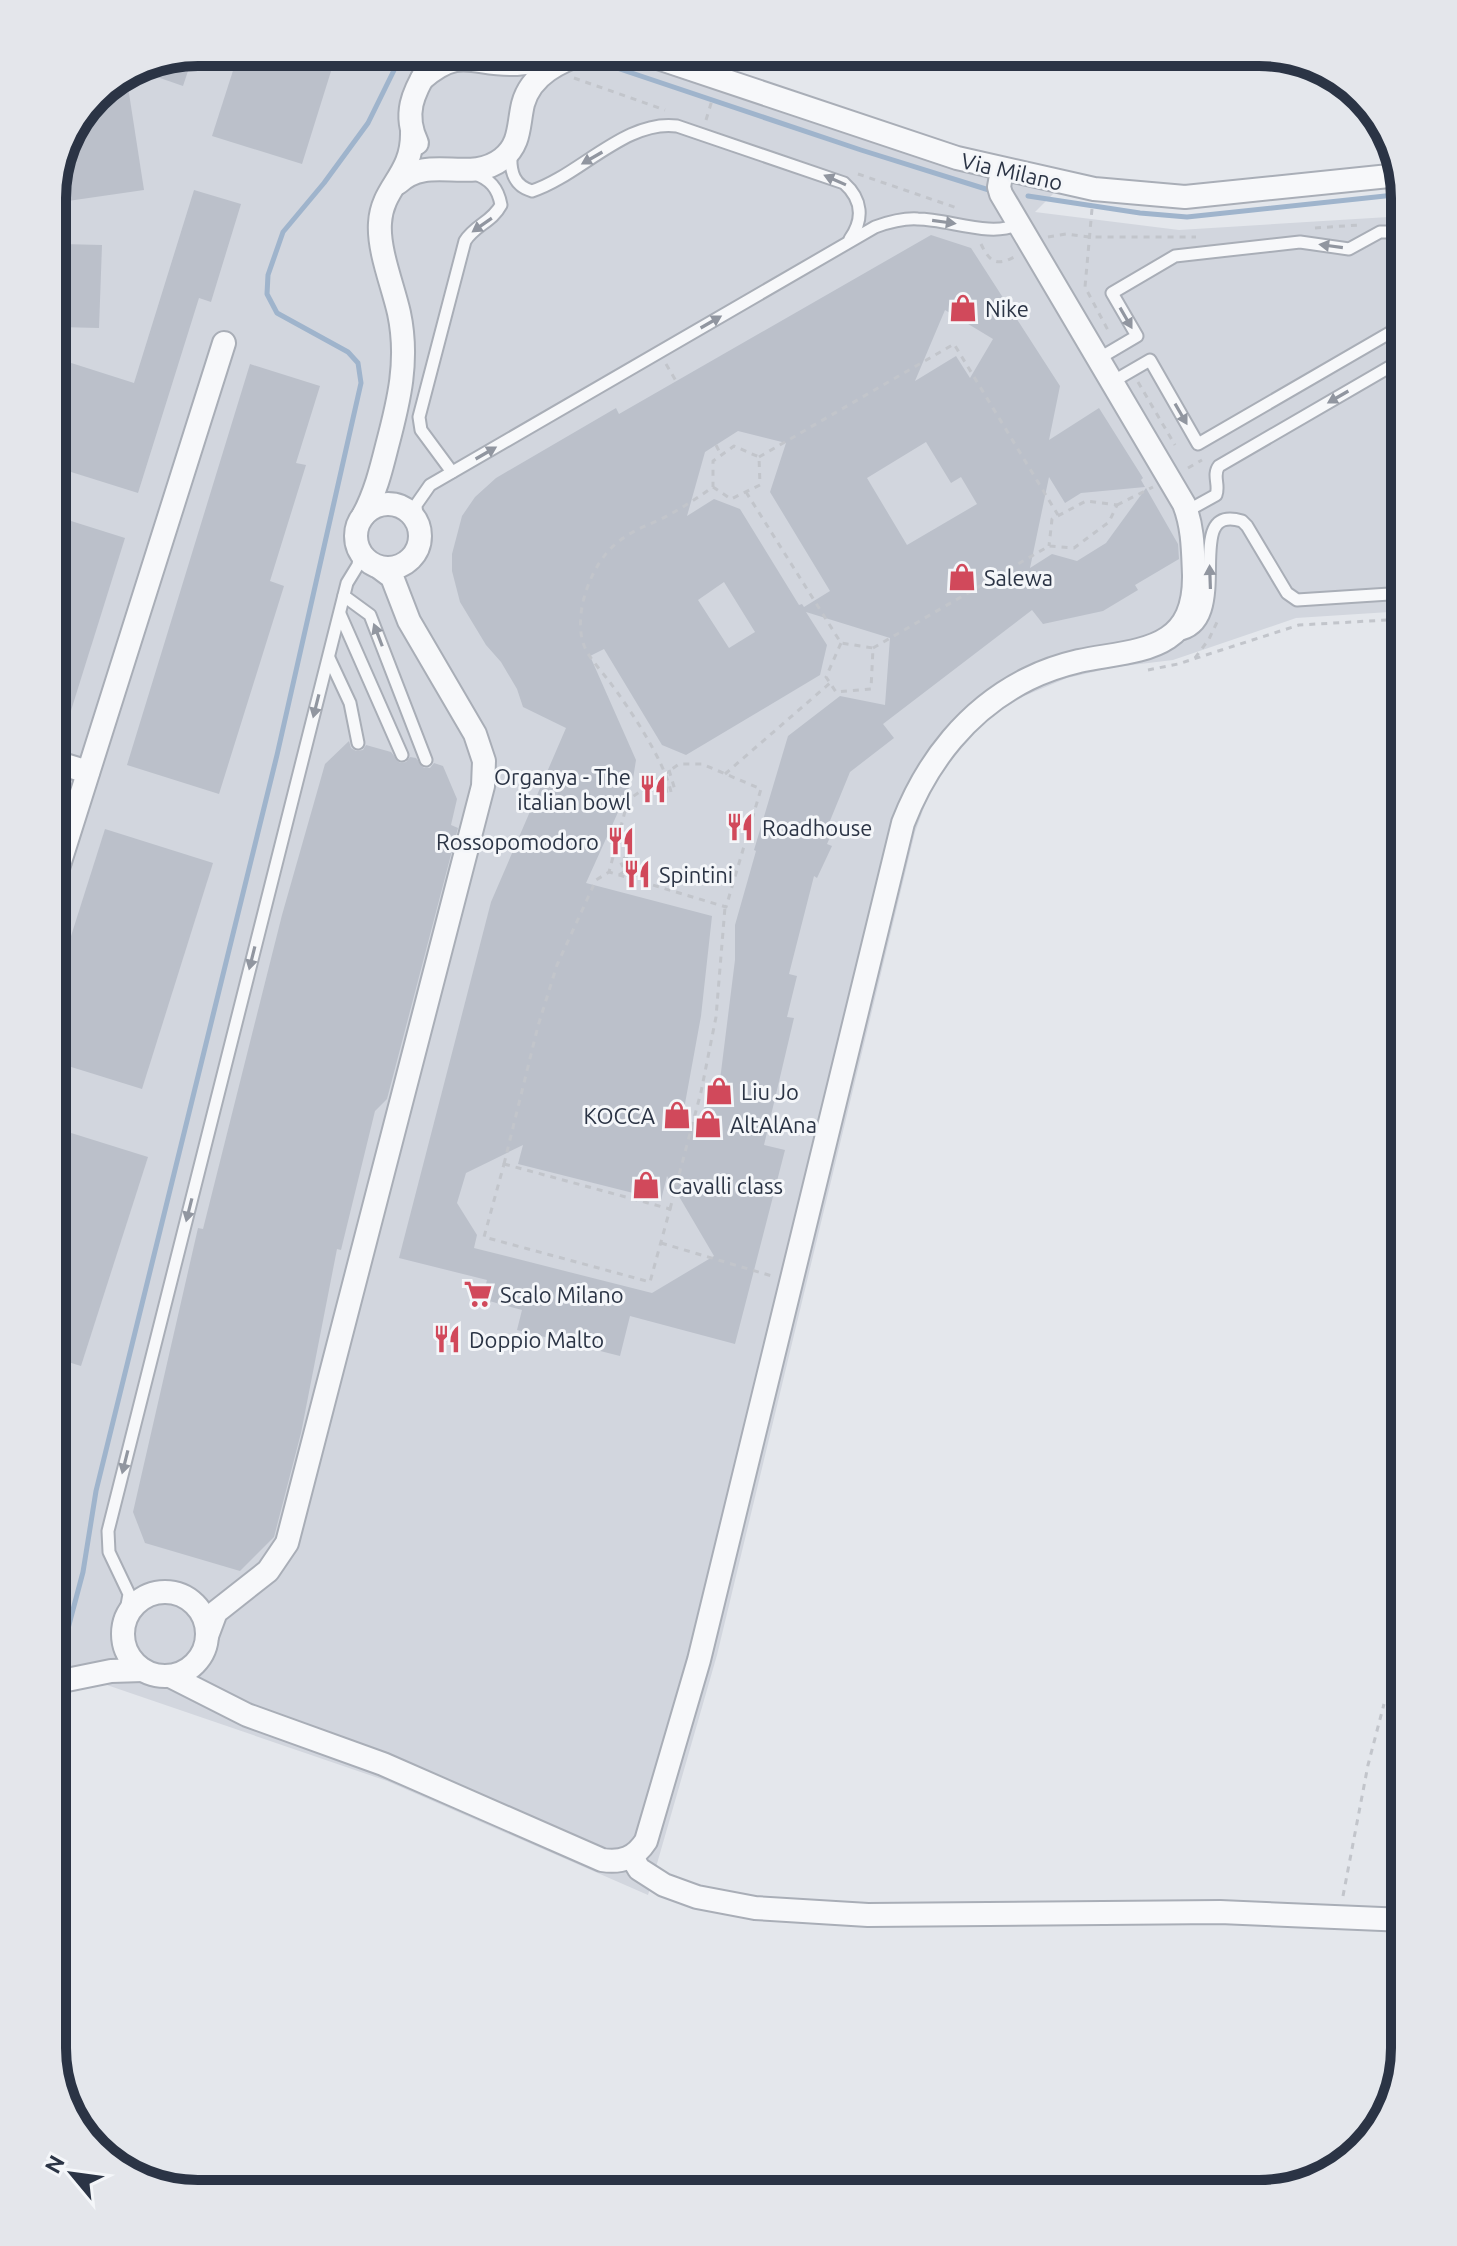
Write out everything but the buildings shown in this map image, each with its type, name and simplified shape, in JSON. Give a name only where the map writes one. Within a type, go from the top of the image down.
[{"type":"street","points":[[123,1628],[125,1648],[132,1661],[143,1670],[170,1676],[184,1671],[196,1663],[216,1612],[268,1571],[287,1543],[485,774],[481,747],[475,734],[409,621],[392,577],[370,563],[360,551],[355,536],[381,471],[403,377],[404,355],[399,315],[379,226],[385,200],[411,155],[409,113],[412,95],[428,66]]},
{"type":"street","points":[[422,79],[438,66]]},
{"type":"street","points":[[392,188],[403,178],[424,169],[460,171],[487,168],[503,158],[522,126],[522,107],[517,89],[506,74],[493,66]]},
{"type":"street","points":[[522,107],[526,95],[542,74],[557,66]]},
{"type":"street","name":"Via Milano","points":[[682,66],[957,158],[1094,189],[1185,197],[1389,176]]},
{"type":"street","points":[[412,132],[420,149],[433,162],[460,171]]},
{"type":"street","points":[[170,1676],[230,1708],[383,1764],[602,1860],[622,1861],[632,1857],[646,1841],[699,1660],[903,823],[924,778],[957,732],[978,711],[1010,689],[1055,668],[1156,646],[1173,635],[1187,618],[1194,594],[1193,534],[1187,511],[1001,194],[1002,170]]},
{"type":"street","points":[[66,842],[224,343]]},
{"type":"street","points":[[381,471],[381,489],[394,504],[411,512],[417,521],[420,542],[401,583],[401,600]]},
{"type":"street","points":[[363,516],[381,504],[394,504]]},
{"type":"street","points":[[380,568],[390,569],[410,560]]},
{"type":"street","points":[[66,765],[88,772]]},
{"type":"street","points":[[84,1678],[107,1661],[118,1646],[130,1609],[140,1600],[151,1594],[223,1592],[255,1582]]},
{"type":"street","points":[[178,1594],[190,1600],[205,1622],[204,1677],[216,1697],[230,1708]]},
{"type":"street","points":[[66,1681],[123,1670],[143,1670]]},
{"type":"street","points":[[632,1857],[647,1875],[672,1889],[726,1904],[755,1908],[868,1915],[1220,1912],[1391,1920]]},
{"type":"lane","points":[[511,148],[512,175],[518,184],[532,191],[639,131],[664,124],[677,126],[844,183],[857,198],[860,210],[858,223],[847,243]]},
{"type":"lane","points":[[452,472],[421,430],[419,417],[465,241],[477,227],[491,220],[501,205],[496,187],[489,180],[460,171]]},
{"type":"lane","points":[[417,521],[416,505],[424,491],[452,472],[875,227],[897,220],[920,219],[1001,230],[1018,224]]},
{"type":"lane","points":[[1098,359],[1137,336],[1112,293],[1175,256],[1300,242],[1349,249],[1380,232],[1391,232]]},
{"type":"lane","points":[[1112,382],[1150,360],[1198,444],[1391,332]]},
{"type":"lane","points":[[1187,511],[1216,495],[1215,474],[1219,466],[1391,366]]},
{"type":"lane","points":[[1173,635],[1183,634],[1195,627],[1206,612],[1210,594],[1209,539],[1215,528],[1230,520],[1242,521],[1247,526],[1287,593],[1297,600],[1391,594]]},
{"type":"lane","points":[[123,1628],[129,1594],[109,1552],[108,1531],[347,583],[358,565],[360,551]]},
{"type":"lane","points":[[344,596],[370,615],[426,760]]},
{"type":"lane","points":[[340,614],[402,755]]},
{"type":"lane","points":[[329,657],[350,703],[358,743]]},
{"type":"path","points":[[573,66],[571,73],[580,82],[677,114]]},
{"type":"path","points":[[707,117],[714,95]]},
{"type":"path","points":[[848,171],[958,208],[992,261],[1006,261],[1057,234],[1195,237]]},
{"type":"path","points":[[1090,226],[1093,202]]},
{"type":"path","points":[[1315,228],[1360,225]]},
{"type":"path","points":[[759,457],[954,344],[1058,515]]},
{"type":"path","points":[[658,352],[676,381]]},
{"type":"path","points":[[716,445],[721,455]]},
{"type":"path","points":[[713,487],[713,461],[734,446],[759,457]]},
{"type":"path","points":[[713,487],[731,499],[760,485],[759,457]]},
{"type":"path","points":[[1049,546],[1052,519],[1058,515],[1086,501],[1117,505],[1169,479]]},
{"type":"path","points":[[667,773],[671,792],[667,773],[610,683],[587,653],[581,625],[584,600],[587,587],[604,554],[619,540],[680,509],[713,487]]},
{"type":"path","points":[[746,492],[841,643],[873,648],[1049,546],[1074,548],[1109,522],[1117,505]]},
{"type":"path","points":[[1138,671],[1178,664],[1299,625],[1391,620]]},
{"type":"path","points":[[841,643],[826,677],[836,692],[871,689],[873,648]]},
{"type":"path","points":[[725,774],[830,683]]},
{"type":"path","points":[[679,764],[702,764],[725,774],[761,789],[726,907],[716,1017],[701,1092],[650,1282],[484,1237],[538,1026],[557,965],[596,880],[609,872],[628,800],[679,764]]},
{"type":"path","points":[[619,875],[632,867],[626,857],[620,861],[623,867]]},
{"type":"path","points":[[632,862],[641,857]]},
{"type":"path","points":[[609,872],[726,907]]},
{"type":"path","points":[[504,1164],[670,1209]]},
{"type":"path","points":[[661,1243],[792,1281]]},
{"type":"path","points":[[1342,1918],[1345,1877],[1384,1704]]},
{"type":"shaded area","name":"Scalo Milano","points":[[198,66],[685,66],[1064,183],[1035,212],[1179,230],[1391,217],[1391,612],[1296,618],[1173,660],[1115,667],[1067,678],[1024,696],[988,718],[957,748],[930,791],[915,832],[717,1655],[648,1895],[387,1781],[66,1671],[70,1640],[66,1640],[66,190],[80,140],[93,118],[111,99],[132,84],[156,73]]},
{"type":"waterway","points":[[66,1636],[83,1572],[96,1491],[277,755],[361,383],[358,363],[348,352],[277,313],[267,294],[268,275],[283,232],[368,123],[396,66]]},
{"type":"waterway","points":[[611,66],[989,190]]},
{"type":"waterway","points":[[1028,196],[1187,217],[1391,195]]},
{"type":"place","name":"Nike","points":[[963,308]]},
{"type":"place","name":"Salewa","points":[[962,577]]},
{"type":"place","name":"Organya - The italian bowl","points":[[653,789]]},
{"type":"place","name":"Roadhouse","points":[[740,827]]},
{"type":"place","name":"Rossopomodoro","points":[[621,841]]},
{"type":"place","name":"Spintini","points":[[637,874]]},
{"type":"place","name":"Liu Jo","points":[[719,1091]]},
{"type":"place","name":"KOCCA","points":[[677,1115]]},
{"type":"place","name":"AltAlAna","points":[[708,1124]]},
{"type":"place","name":"Cavalli class","points":[[646,1185]]},
{"type":"place","name":"Scalo Milano","points":[[478,1294]]},
{"type":"place","name":"Doppio Malto","points":[[447,1339]]}]
